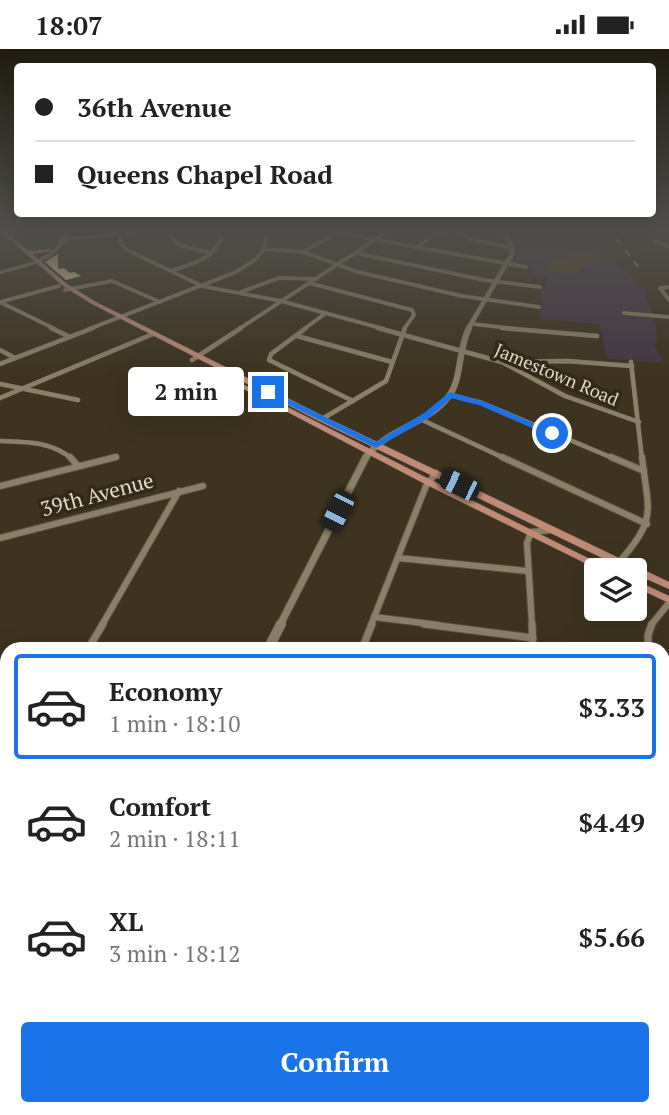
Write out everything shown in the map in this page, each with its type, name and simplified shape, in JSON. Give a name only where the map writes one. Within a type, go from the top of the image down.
[{"type":"main road","points":[[53,278],[65,288],[118,318],[195,358],[611,558]]},
{"type":"main road","points":[[53,278],[65,288]]},
{"type":"main road","points":[[195,358],[370,453],[588,558]]},
{"type":"main road","points":[[647,575],[669,586]]},
{"type":"main road","points":[[647,590],[669,602]]},
{"type":"street","name":"Jamestown Road","points":[[184,278],[202,286],[281,301],[502,362],[565,396],[639,422]]},
{"type":"street","points":[[0,364],[221,278]]},
{"type":"street","points":[[239,292],[279,278],[317,279]]},
{"type":"street","points":[[387,278],[487,301],[539,307]]},
{"type":"street","points":[[477,278],[540,287]]},
{"type":"street","points":[[272,642],[370,453],[376,445],[419,419],[450,395],[460,351],[500,278]]},
{"type":"street","points":[[195,358],[317,279]]},
{"type":"street","points":[[0,302],[112,281],[160,302]]},
{"type":"street","points":[[309,283],[403,306],[412,310],[414,317],[401,334],[388,377],[382,385],[322,419]]},
{"type":"street","points":[[669,287],[661,287],[669,300]]},
{"type":"street","points":[[0,302],[70,337]]},
{"type":"street","points":[[326,313],[271,354],[269,360],[353,401]]},
{"type":"street","points":[[624,313],[669,317]]},
{"type":"street","points":[[473,324],[597,336]]},
{"type":"street","points":[[0,398],[150,335]]},
{"type":"street","points":[[297,336],[392,362]]},
{"type":"street","points":[[0,350],[15,358]]},
{"type":"street","points":[[502,362],[632,364],[649,513],[639,540],[623,558]]},
{"type":"street","points":[[0,384],[78,400]]},
{"type":"street","points":[[450,395],[482,403],[643,471]]},
{"type":"street","points":[[419,419],[647,524]]},
{"type":"street","points":[[0,441],[48,444],[67,453],[78,467]]},
{"type":"street","points":[[0,486],[116,457]]},
{"type":"street","points":[[365,642],[428,482],[436,473]]},
{"type":"street","name":"39th Avenue","points":[[1,537],[203,486]]},
{"type":"street","points":[[92,642],[179,491]]},
{"type":"street","points":[[533,642],[527,543],[531,531],[553,530]]},
{"type":"street","points":[[0,545],[1,537]]},
{"type":"street","points":[[398,558],[527,571]]},
{"type":"street","points":[[647,642],[650,626],[669,602]]},
{"type":"street","points":[[374,617],[533,638]]},
{"type":"shaded area","points":[[547,278],[633,278],[644,289],[656,325],[657,340],[654,345],[664,363],[607,359],[600,324],[540,319],[542,288],[546,288]]},
{"type":"route","points":[[268,392],[376,445],[427,415],[450,395],[482,403],[552,433]]}]
